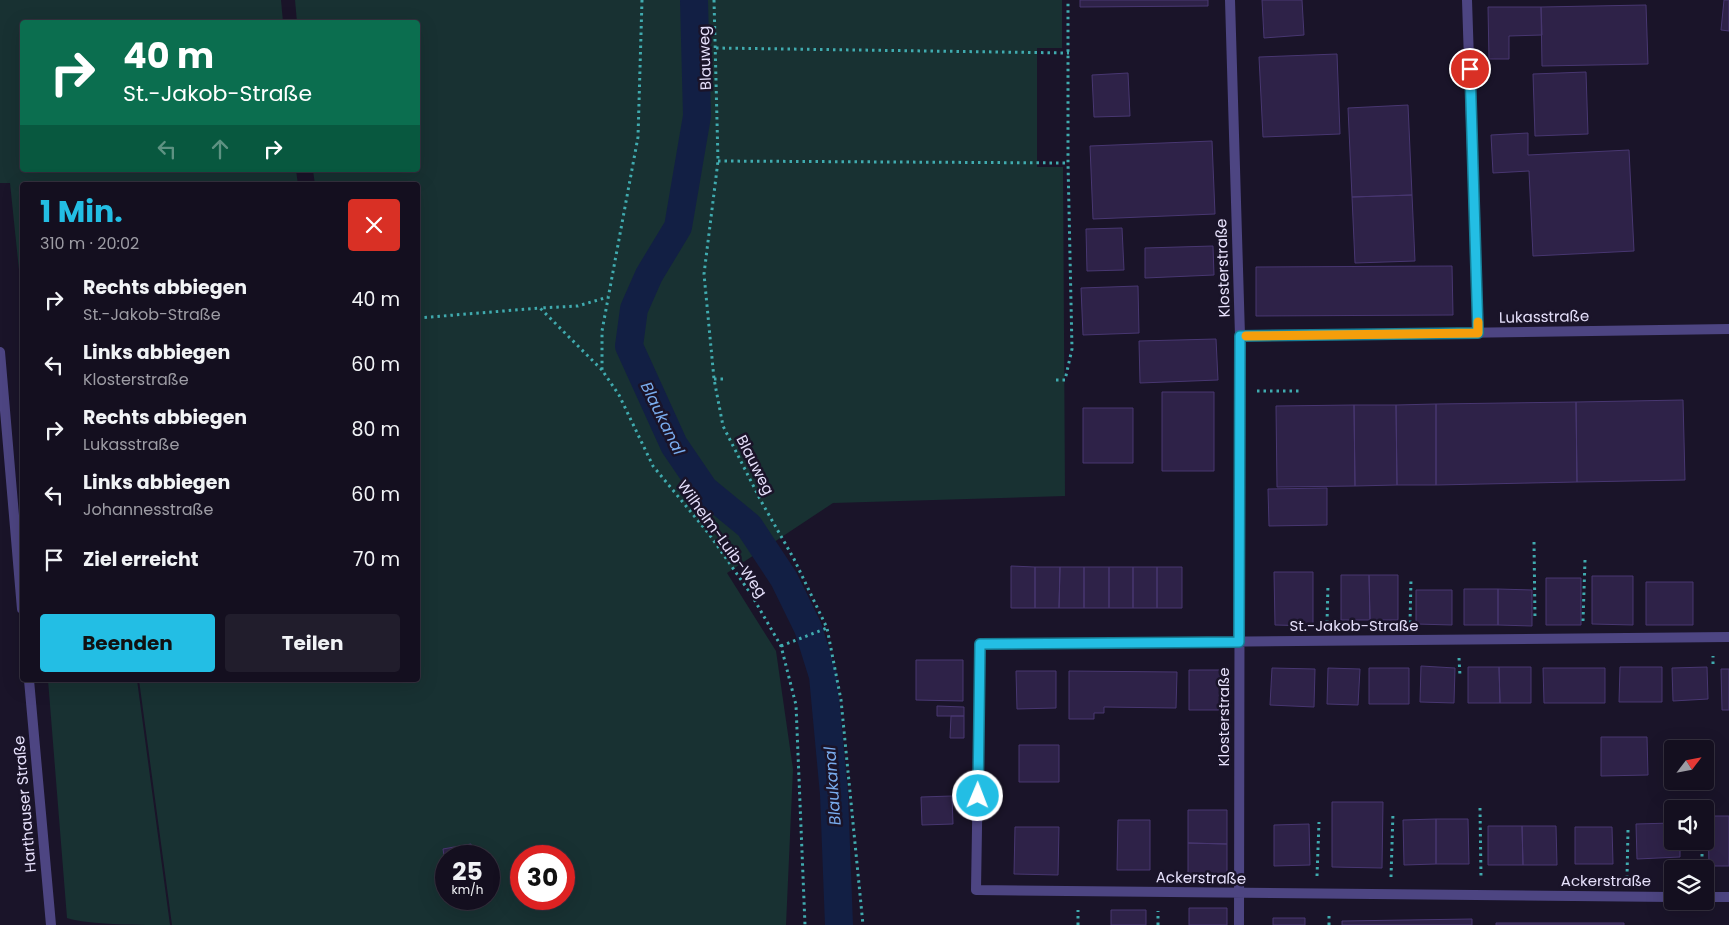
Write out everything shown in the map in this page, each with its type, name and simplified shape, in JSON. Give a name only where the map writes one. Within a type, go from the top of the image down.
[{"type":"street","name":"Klosterstraße","points":[[1230,0],[1240,336],[1239,925]]},
{"type":"street","points":[[1467,0],[1478,333]]},
{"type":"street","name":"Lukasstraße","points":[[1240,336],[1729,329]]},
{"type":"street","points":[[0,352],[20,586]]},
{"type":"street","name":"St.-Jakob-Straße","points":[[980,644],[1729,637]]},
{"type":"street","name":"Ackerstraße","points":[[980,644],[976,890],[1664,897]]},
{"type":"street","name":"Harthauser Straße","points":[[29,682],[51,925]]},
{"type":"street","points":[[1714,897],[1729,897]]},
{"type":"path","points":[[602,370],[602,331],[638,137],[642,0]]},
{"type":"path","name":"Blauweg","points":[[714,0],[718,161],[704,274],[714,379],[723,426],[761,501],[794,559],[827,628],[841,700],[863,925]]},
{"type":"path","points":[[1056,380],[1064,380],[1072,349],[1068,163],[1068,0]]},
{"type":"path","points":[[716,48],[1069,52]]},
{"type":"path","points":[[718,161],[1068,163]]},
{"type":"path","points":[[420,318],[578,306],[608,297]]},
{"type":"path","name":"Wilhelm-Luib-Weg","points":[[540,308],[602,370],[619,395],[653,466],[709,534],[746,586],[781,646],[796,705],[805,925]]},
{"type":"path","points":[[714,379],[724,379]]},
{"type":"path","points":[[1239,391],[1300,391]]},
{"type":"path","points":[[1534,542],[1536,639]]},
{"type":"path","points":[[1583,639],[1584,560]]},
{"type":"path","points":[[1410,641],[1411,579]]},
{"type":"path","points":[[1326,641],[1328,584]]},
{"type":"path","points":[[781,646],[827,628]]},
{"type":"path","points":[[1480,808],[1481,895]]},
{"type":"path","points":[[1391,895],[1393,812]]},
{"type":"path","points":[[1317,894],[1319,822]]},
{"type":"path","points":[[1626,896],[1628,830]]},
{"type":"green space","points":[[0,0],[281,0],[283,20],[20,20],[20,172],[296,172],[298,182],[20,182],[20,280],[10,183],[0,183]]},
{"type":"green space","points":[[295,0],[1062,0],[1062,48],[1037,48],[1037,167],[1063,167],[1065,496],[833,503],[727,573],[776,651],[793,769],[786,925],[172,925],[139,682],[420,682],[420,182],[315,182],[313,172],[420,172],[420,20],[297,20]]},
{"type":"green space","points":[[48,682],[137,682],[170,925],[102,923],[67,918]]},
{"type":"building","points":[[1080,0],[1208,0],[1208,6],[1080,7]]},
{"type":"building","points":[[1262,0],[1302,0],[1304,35],[1264,38]]},
{"type":"building","points":[[1724,0],[1729,0],[1729,31],[1721,30]]},
{"type":"building","points":[[1646,5],[1648,64],[1542,66],[1541,7]]},
{"type":"building","points":[[1488,7],[1541,7],[1542,35],[1509,36],[1509,59],[1489,59]]},
{"type":"building","points":[[1337,54],[1340,134],[1263,137],[1259,57]]},
{"type":"building","points":[[1586,72],[1588,134],[1535,136],[1533,74]]},
{"type":"building","points":[[1128,73],[1130,116],[1094,117],[1092,75]]},
{"type":"building","points":[[1408,105],[1412,195],[1352,197],[1348,108]]},
{"type":"building","points":[[1528,133],[1528,155],[1629,150],[1634,251],[1533,256],[1529,171],[1493,173],[1491,135]]},
{"type":"building","points":[[1212,141],[1215,214],[1093,219],[1090,146]]},
{"type":"building","points":[[1412,195],[1415,261],[1355,263],[1352,197]]},
{"type":"building","points":[[1122,228],[1124,270],[1087,271],[1086,229]]},
{"type":"building","points":[[1213,246],[1214,275],[1145,278],[1145,248]]},
{"type":"building","points":[[1452,266],[1453,315],[1256,316],[1256,267]]},
{"type":"building","points":[[1138,286],[1139,333],[1083,335],[1081,288]]},
{"type":"building","points":[[1216,339],[1218,380],[1140,383],[1139,341]]},
{"type":"building","points":[[1162,392],[1214,392],[1214,471],[1162,471]]},
{"type":"building","points":[[1683,400],[1685,480],[1577,482],[1576,402]]},
{"type":"building","points":[[1576,402],[1577,482],[1436,485],[1436,404]]},
{"type":"building","points":[[1436,404],[1436,485],[1397,485],[1396,405]]},
{"type":"building","points":[[1354,405],[1396,405],[1397,485],[1355,486]]},
{"type":"building","points":[[1354,405],[1355,486],[1277,487],[1276,406]]},
{"type":"building","points":[[1083,408],[1133,408],[1133,463],[1083,463]]},
{"type":"building","points":[[1327,488],[1327,525],[1269,526],[1268,489]]},
{"type":"building","points":[[1011,566],[1035,567],[1035,608],[1011,608]]},
{"type":"building","points":[[1035,567],[1060,567],[1059,608],[1035,608]]},
{"type":"building","points":[[1060,567],[1084,567],[1084,608],[1059,608]]},
{"type":"building","points":[[1084,567],[1109,567],[1109,608],[1084,608]]},
{"type":"building","points":[[1109,567],[1133,567],[1133,608],[1109,608]]},
{"type":"building","points":[[1133,567],[1157,567],[1157,608],[1133,608]]},
{"type":"building","points":[[1157,567],[1182,567],[1182,608],[1157,608]]},
{"type":"building","points":[[1274,572],[1313,572],[1313,626],[1275,625]]},
{"type":"building","points":[[1341,575],[1369,575],[1370,620],[1341,620]]},
{"type":"building","points":[[1369,575],[1398,575],[1398,620],[1370,620]]},
{"type":"building","points":[[1592,576],[1633,576],[1633,625],[1592,624]]},
{"type":"building","points":[[1546,578],[1581,578],[1581,625],[1546,625]]},
{"type":"building","points":[[1646,582],[1693,582],[1693,625],[1646,625]]},
{"type":"building","points":[[1464,589],[1498,589],[1498,625],[1464,625]]},
{"type":"building","points":[[1498,589],[1532,590],[1532,626],[1498,625]]},
{"type":"building","points":[[1416,590],[1452,590],[1452,625],[1416,624]]},
{"type":"building","points":[[916,660],[963,660],[963,701],[916,700]]},
{"type":"building","points":[[1421,666],[1455,668],[1454,703],[1420,702]]},
{"type":"building","points":[[1468,667],[1499,667],[1500,703],[1468,703]]},
{"type":"building","points":[[1499,667],[1531,667],[1531,703],[1500,703]]},
{"type":"building","points":[[1620,667],[1662,667],[1662,702],[1619,702]]},
{"type":"building","points":[[1707,667],[1708,699],[1673,701],[1672,668]]},
{"type":"building","points":[[1272,668],[1315,669],[1314,707],[1270,705]]},
{"type":"building","points":[[1328,668],[1360,669],[1358,705],[1327,704]]},
{"type":"building","points":[[1369,668],[1409,668],[1409,704],[1369,704]]},
{"type":"building","points":[[1543,668],[1605,668],[1605,703],[1544,703]]},
{"type":"building","points":[[1721,669],[1729,669],[1729,710],[1722,710]]},
{"type":"building","points":[[1189,670],[1227,670],[1227,710],[1189,710]]},
{"type":"building","points":[[1016,671],[1056,671],[1056,708],[1017,709]]},
{"type":"building","points":[[1069,671],[1177,672],[1176,708],[1104,707],[1104,713],[1094,713],[1094,719],[1069,719]]},
{"type":"building","points":[[937,706],[964,707],[964,716],[937,716]]},
{"type":"building","points":[[951,716],[964,716],[964,738],[950,738]]},
{"type":"building","points":[[1601,737],[1647,737],[1648,775],[1601,776]]},
{"type":"building","points":[[1019,745],[1059,745],[1059,782],[1019,782]]},
{"type":"building","points":[[952,796],[953,824],[922,825],[921,797]]},
{"type":"building","points":[[1332,802],[1383,802],[1382,868],[1332,867]]},
{"type":"building","points":[[1188,810],[1227,810],[1227,844],[1188,843]]},
{"type":"building","points":[[1714,816],[1729,816],[1729,866],[1714,866],[1714,860],[1709,860],[1709,850],[1714,850]]},
{"type":"building","points":[[1436,819],[1436,864],[1404,865],[1403,820]]},
{"type":"building","points":[[1436,819],[1468,819],[1469,864],[1436,864]]},
{"type":"building","points":[[1118,820],[1150,820],[1150,870],[1117,870]]},
{"type":"building","points":[[1664,823],[1664,850],[1680,850],[1680,857],[1637,859],[1636,824]]},
{"type":"building","points":[[1309,824],[1310,865],[1274,866],[1274,825]]},
{"type":"building","points":[[1488,826],[1522,826],[1523,865],[1488,865]]},
{"type":"building","points":[[1522,826],[1556,826],[1557,865],[1523,865]]},
{"type":"building","points":[[1015,827],[1059,827],[1058,875],[1014,874]]},
{"type":"building","points":[[1575,827],[1612,827],[1613,864],[1575,864]]},
{"type":"building","points":[[1188,843],[1227,844],[1227,877],[1188,877]]},
{"type":"building","points":[[1189,908],[1227,908],[1227,925],[1189,925]]},
{"type":"building","points":[[1111,910],[1146,910],[1146,925],[1111,925]]},
{"type":"building","points":[[1273,918],[1305,918],[1305,925],[1273,925]]},
{"type":"building","points":[[1472,919],[1472,925],[1342,925],[1342,921]]},
{"type":"building","points":[[1496,923],[1624,923],[1624,925],[1496,925]]},
{"type":"waterway","name":"Blaukanal","points":[[694,0],[697,116],[678,227],[649,275],[634,309],[629,346],[674,445],[704,489],[749,526],[784,579],[808,628],[823,676],[834,794],[839,925]]},
{"type":"slow traffic","points":[[1246,336],[1478,333],[1478,322]]},
{"type":"route","points":[[978,796],[980,644],[1239,642],[1240,336],[1478,333],[1470,69]]}]
